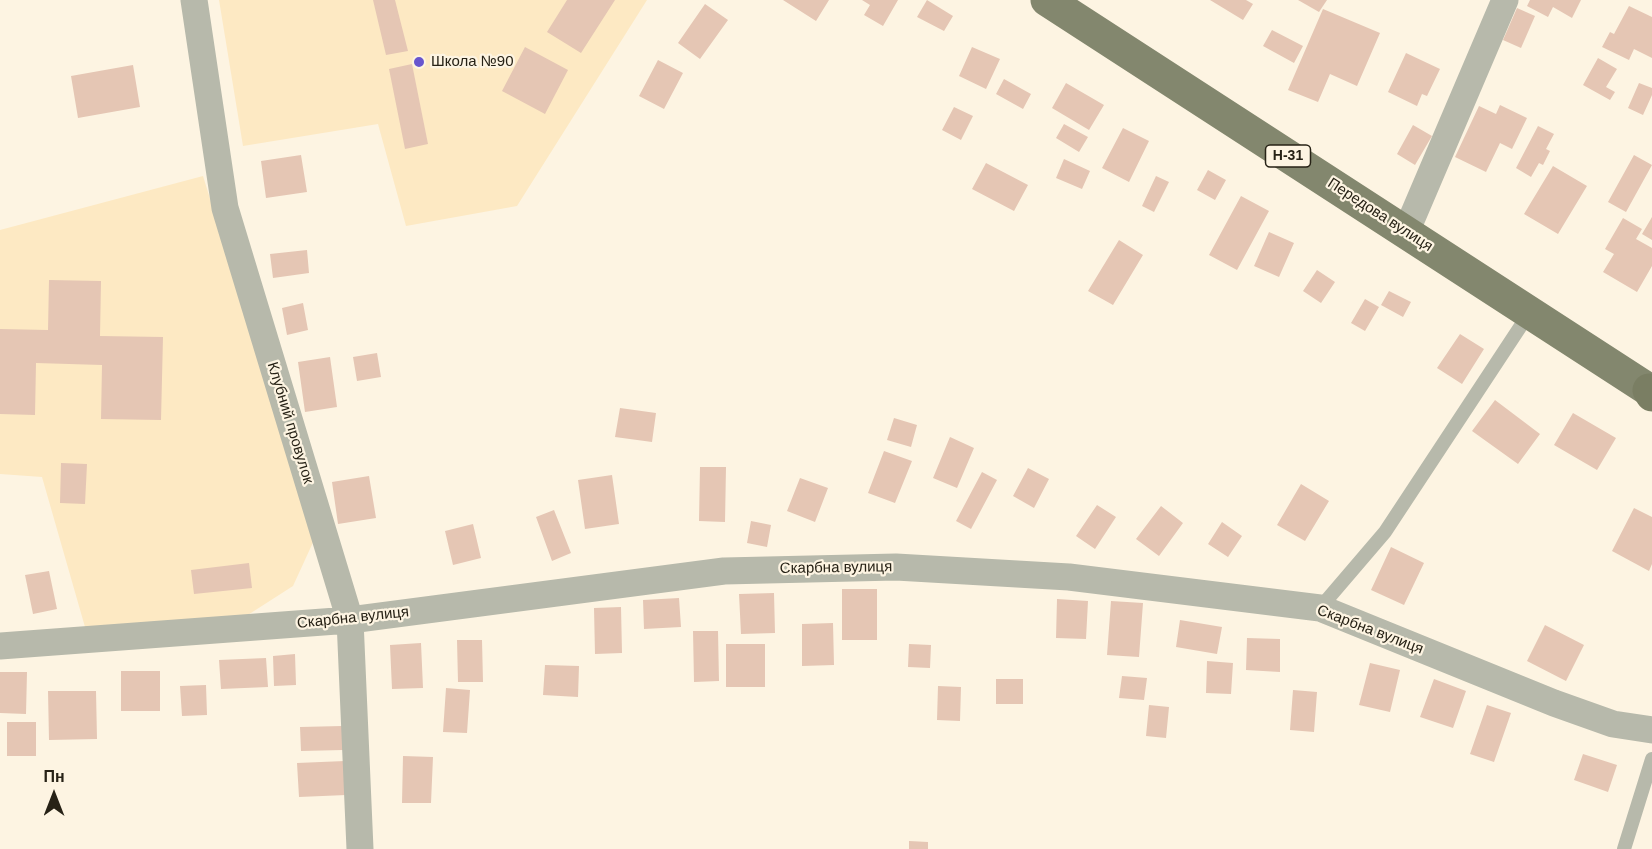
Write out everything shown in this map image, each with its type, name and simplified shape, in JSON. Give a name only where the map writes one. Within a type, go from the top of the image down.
[{"type":"main road","name":"Передова вулиця","points":[[1047,0],[1651,392]]},
{"type":"street","name":"Клубний провулок","points":[[194,0],[225,208],[350,620],[360,849]]},
{"type":"street","points":[[1406,232],[1505,0]]},
{"type":"street","name":"Скарбна вулиця","points":[[0,646],[350,620],[724,571],[896,567],[1069,577],[1320,608],[1554,703],[1613,724],[1652,730]]},
{"type":"lane","points":[[1320,608],[1384,532],[1530,312]]},
{"type":"lane","points":[[1624,849],[1652,759]]},
{"type":"shaded area","name":"Школа №90","points":[[219,0],[647,0],[517,206],[406,226],[378,124],[243,146]]},
{"type":"shaded area","points":[[203,176],[315,538],[293,586],[240,620],[85,627],[42,477],[0,474],[0,230]]},
{"type":"building","points":[[373,0],[395,0],[408,51],[386,55]]},
{"type":"building","points":[[567,0],[615,0],[581,53],[547,32]]},
{"type":"building","points":[[783,0],[829,0],[816,21]]},
{"type":"building","points":[[862,0],[898,0],[883,26],[864,15],[870,5]]},
{"type":"building","points":[[927,0],[953,16],[944,31],[917,17]]},
{"type":"building","points":[[1210,0],[1246,0],[1253,4],[1243,20]]},
{"type":"building","points":[[1298,0],[1327,0],[1319,12]]},
{"type":"building","points":[[1530,0],[1581,0],[1572,18],[1553,7],[1548,17],[1527,6]]},
{"type":"building","points":[[705,4],[728,20],[700,59],[678,43]]},
{"type":"building","points":[[1629,6],[1652,17],[1652,58],[1634,49],[1629,60],[1602,47],[1610,32],[1614,34]]},
{"type":"building","points":[[1517,8],[1535,16],[1521,48],[1503,40]]},
{"type":"building","points":[[1323,9],[1380,33],[1357,86],[1330,74],[1318,102],[1288,90]]},
{"type":"building","points":[[1272,30],[1303,46],[1294,63],[1263,46]]},
{"type":"building","points":[[525,47],[568,70],[545,114],[502,91]]},
{"type":"building","points":[[972,47],[1000,59],[986,89],[959,76]]},
{"type":"building","points":[[1406,53],[1440,69],[1427,96],[1422,94],[1417,106],[1388,92]]},
{"type":"building","points":[[1598,58],[1617,69],[1606,87],[1615,92],[1610,100],[1583,85]]},
{"type":"building","points":[[658,60],[683,73],[664,109],[639,96]]},
{"type":"building","points":[[412,64],[428,144],[405,149],[389,69]]},
{"type":"building","points":[[133,65],[140,107],[78,118],[71,76]]},
{"type":"building","points":[[1004,79],[1031,94],[1023,109],[996,94]]},
{"type":"building","points":[[1066,83],[1104,105],[1089,130],[1052,108]]},
{"type":"building","points":[[1639,83],[1652,88],[1652,95],[1643,115],[1628,108]]},
{"type":"building","points":[[1500,105],[1527,118],[1512,149],[1500,143],[1486,172],[1455,157],[1479,106],[1496,114]]},
{"type":"building","points":[[954,107],[973,116],[961,140],[942,130]]},
{"type":"building","points":[[1064,124],[1088,137],[1079,152],[1056,138]]},
{"type":"building","points":[[1413,125],[1432,136],[1415,165],[1397,154]]},
{"type":"building","points":[[1538,126],[1554,134],[1546,149],[1550,151],[1543,165],[1539,163],[1531,177],[1516,168]]},
{"type":"building","points":[[1123,128],[1149,141],[1129,182],[1102,168]]},
{"type":"building","points":[[301,155],[307,192],[266,198],[261,161]]},
{"type":"building","points":[[1634,155],[1652,165],[1626,212],[1608,202]]},
{"type":"building","points":[[1064,159],[1090,171],[1082,189],[1056,178]]},
{"type":"building","points":[[986,163],[1028,185],[1014,211],[972,189]]},
{"type":"building","points":[[1553,166],[1587,186],[1558,234],[1524,214]]},
{"type":"building","points":[[1208,170],[1226,180],[1215,200],[1197,190]]},
{"type":"building","points":[[1156,176],[1169,182],[1154,212],[1142,206]]},
{"type":"building","points":[[1241,196],[1269,211],[1237,270],[1209,255]]},
{"type":"building","points":[[1652,217],[1652,240],[1642,234]]},
{"type":"building","points":[[1623,218],[1642,229],[1636,239],[1652,248],[1652,266],[1637,292],[1603,272],[1614,254],[1605,249]]},
{"type":"building","points":[[1269,232],[1294,243],[1279,277],[1254,266]]},
{"type":"building","points":[[1119,240],[1143,255],[1113,305],[1088,291]]},
{"type":"building","points":[[307,250],[309,273],[273,278],[270,254]]},
{"type":"building","points":[[1317,270],[1335,282],[1321,303],[1303,291]]},
{"type":"building","points":[[49,280],[101,281],[100,336],[163,337],[161,420],[101,419],[102,365],[36,363],[35,415],[0,414],[0,329],[48,330]]},
{"type":"building","points":[[1389,291],[1411,302],[1403,317],[1381,305]]},
{"type":"building","points":[[1365,299],[1379,307],[1365,331],[1351,323]]},
{"type":"building","points":[[303,303],[308,330],[287,335],[282,308]]},
{"type":"building","points":[[1460,334],[1484,349],[1462,384],[1437,368]]},
{"type":"building","points":[[377,353],[381,377],[357,381],[353,357]]},
{"type":"building","points":[[330,357],[337,407],[305,412],[298,362]]},
{"type":"building","points":[[1495,400],[1540,434],[1518,464],[1472,431]]},
{"type":"building","points":[[620,408],[656,413],[652,442],[615,437]]},
{"type":"building","points":[[1573,413],[1616,438],[1597,470],[1554,445]]},
{"type":"building","points":[[894,418],[917,425],[911,447],[887,440]]},
{"type":"building","points":[[950,437],[974,448],[957,488],[933,478]]},
{"type":"building","points":[[884,451],[912,461],[895,503],[868,493]]},
{"type":"building","points":[[61,463],[87,464],[85,504],[60,503]]},
{"type":"building","points":[[700,467],[726,467],[725,522],[699,521]]},
{"type":"building","points":[[1028,468],[1049,479],[1034,508],[1013,496]]},
{"type":"building","points":[[982,472],[997,480],[971,529],[956,521]]},
{"type":"building","points":[[612,475],[619,524],[585,529],[578,480]]},
{"type":"building","points":[[369,476],[376,518],[338,524],[332,482]]},
{"type":"building","points":[[800,478],[828,488],[815,522],[787,511]]},
{"type":"building","points":[[1301,484],[1329,501],[1305,541],[1277,525]]},
{"type":"building","points":[[1097,505],[1116,517],[1095,549],[1076,536]]},
{"type":"building","points":[[1161,506],[1183,523],[1159,556],[1136,539]]},
{"type":"building","points":[[1634,508],[1652,517],[1652,564],[1649,571],[1612,551]]},
{"type":"building","points":[[554,510],[571,553],[552,561],[536,517]]},
{"type":"building","points":[[751,521],[771,525],[767,547],[747,543]]},
{"type":"building","points":[[1222,522],[1242,536],[1228,557],[1208,544]]},
{"type":"building","points":[[473,524],[481,558],[453,565],[445,531]]},
{"type":"building","points":[[1391,547],[1424,563],[1404,605],[1371,590]]},
{"type":"building","points":[[249,563],[252,588],[194,594],[191,570]]},
{"type":"building","points":[[49,571],[57,609],[33,614],[25,575]]},
{"type":"building","points":[[842,589],[877,589],[877,640],[842,640]]},
{"type":"building","points":[[774,593],[775,633],[741,634],[739,594]]},
{"type":"building","points":[[679,598],[681,627],[644,629],[643,600]]},
{"type":"building","points":[[1057,599],[1088,601],[1086,639],[1056,638]]},
{"type":"building","points":[[1111,601],[1143,603],[1139,657],[1107,655]]},
{"type":"building","points":[[621,607],[622,653],[595,654],[594,608]]},
{"type":"building","points":[[1180,620],[1222,627],[1217,654],[1176,647]]},
{"type":"building","points":[[833,623],[834,665],[802,666],[802,624]]},
{"type":"building","points":[[1545,625],[1584,645],[1566,681],[1527,661]]},
{"type":"building","points":[[693,631],[718,631],[719,681],[694,682]]},
{"type":"building","points":[[1247,638],[1280,639],[1280,672],[1246,670]]},
{"type":"building","points":[[457,640],[482,640],[483,682],[458,682]]},
{"type":"building","points":[[421,643],[423,688],[392,689],[390,645]]},
{"type":"building","points":[[726,644],[765,644],[765,687],[726,687]]},
{"type":"building","points":[[909,644],[931,645],[930,668],[908,667]]},
{"type":"building","points":[[295,654],[296,685],[274,686],[273,656]]},
{"type":"building","points":[[266,658],[268,687],[221,689],[219,660]]},
{"type":"building","points":[[1207,661],[1233,663],[1231,694],[1206,693]]},
{"type":"building","points":[[1370,663],[1400,670],[1390,712],[1359,705]]},
{"type":"building","points":[[545,665],[579,666],[578,697],[543,695]]},
{"type":"building","points":[[121,671],[160,671],[160,711],[121,711]]},
{"type":"building","points":[[0,672],[27,672],[26,714],[0,713]]},
{"type":"building","points":[[1122,676],[1147,678],[1144,700],[1119,698]]},
{"type":"building","points":[[996,679],[1023,679],[1023,704],[996,704]]},
{"type":"building","points":[[1434,679],[1466,691],[1453,728],[1420,717]]},
{"type":"building","points":[[206,685],[207,715],[182,716],[180,686]]},
{"type":"building","points":[[938,686],[961,687],[960,721],[937,720]]},
{"type":"building","points":[[446,688],[470,690],[467,733],[443,732]]},
{"type":"building","points":[[1293,690],[1317,692],[1314,732],[1290,730]]},
{"type":"building","points":[[48,691],[96,691],[97,739],[49,740]]},
{"type":"building","points":[[1149,705],[1169,707],[1166,738],[1146,736]]},
{"type":"building","points":[[1487,705],[1511,713],[1494,762],[1470,754]]},
{"type":"building","points":[[7,722],[36,722],[36,756],[7,756]]},
{"type":"building","points":[[342,726],[343,750],[301,751],[300,727]]},
{"type":"building","points":[[1583,754],[1617,765],[1608,792],[1574,780]]},
{"type":"building","points":[[403,756],[433,757],[431,803],[402,803]]},
{"type":"building","points":[[345,761],[346,795],[299,797],[297,763]]},
{"type":"building","points":[[909,841],[928,842],[928,849],[909,849]]},
{"type":"place","name":"Школа №90","points":[[419,62]]}]
